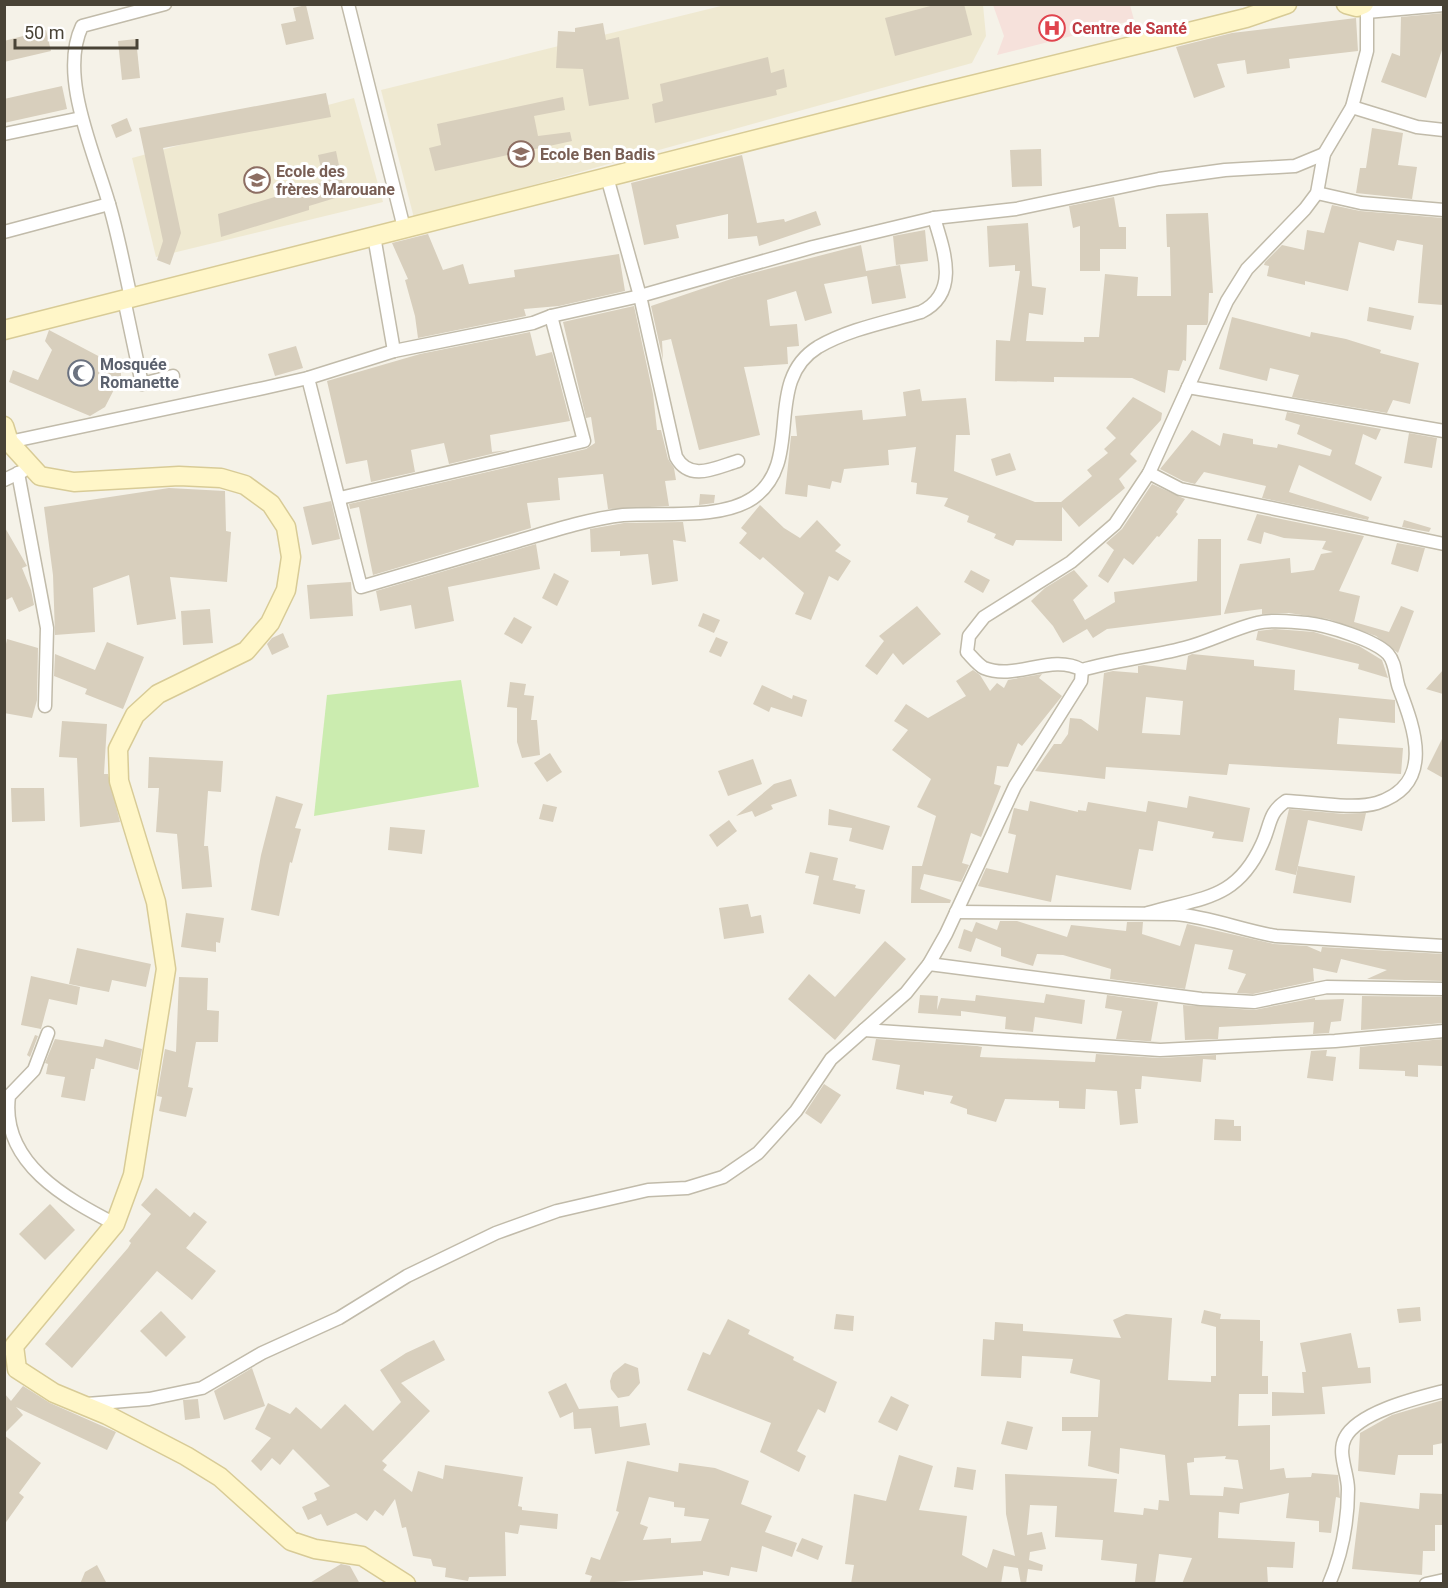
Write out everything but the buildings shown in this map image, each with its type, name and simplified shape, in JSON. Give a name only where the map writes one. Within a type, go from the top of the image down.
[{"type":"street","points":[[165,4],[82,26],[74,52],[81,118],[110,204],[142,384],[173,376]]},
{"type":"street","points":[[348,4],[404,228]]},
{"type":"street","points":[[4,330],[1246,18],[1287,4]]},
{"type":"street","points":[[1346,4],[1365,8],[1443,5]]},
{"type":"street","points":[[1148,913],[1212,897],[1235,885],[1262,844],[1274,809],[1286,801],[1376,803],[1395,795],[1410,781],[1416,765],[1414,734],[1396,680],[1394,662],[1387,653],[1350,635],[1310,623],[1258,622],[1184,648],[1120,659],[1082,670],[1074,666],[1059,664],[1001,672],[983,667],[967,652],[969,636],[984,617],[1071,562],[1115,524],[1149,473],[1227,301],[1248,268],[1305,209],[1317,193],[1324,154],[1352,107],[1367,51],[1365,8]]},
{"type":"street","points":[[1352,107],[1417,128],[1443,130]]},
{"type":"street","points":[[4,134],[81,118]]},
{"type":"street","points":[[45,706],[47,628],[24,470],[7,434],[308,378],[394,351],[533,323],[551,316],[640,296],[757,262],[934,218],[1016,209],[1170,178],[1225,170],[1295,166],[1324,154]]},
{"type":"street","points":[[607,177],[640,296],[676,457],[682,467],[696,473],[738,461]]},
{"type":"street","points":[[1317,193],[1361,203],[1443,210]]},
{"type":"street","points":[[4,232],[110,204]]},
{"type":"street","points":[[308,378],[361,587],[577,525],[622,515],[700,512],[732,507],[751,499],[767,485],[781,460],[790,380],[801,363],[816,348],[842,336],[921,312],[931,307],[939,297],[945,284],[947,261],[934,218]]},
{"type":"street","points":[[374,236],[394,351]]},
{"type":"street","points":[[340,498],[584,441],[551,316]]},
{"type":"street","points":[[1188,387],[1443,431]]},
{"type":"street","points":[[4,480],[24,470],[40,476],[74,482],[179,476],[221,478],[245,484],[271,504],[286,527],[291,557],[286,590],[270,623],[246,651],[158,694],[135,715],[118,749],[119,781],[156,902],[166,969],[133,1176],[115,1224],[14,1346],[17,1369]]},
{"type":"street","points":[[1149,473],[1180,489],[1443,544]]},
{"type":"street","points":[[80,1404],[149,1399],[202,1388],[262,1353],[339,1318],[407,1276],[496,1233],[557,1211],[648,1190],[687,1188],[723,1176],[758,1154],[796,1111],[831,1059],[906,993],[929,964],[1015,786],[1081,681],[1082,670]]},
{"type":"street","points":[[956,912],[1148,913],[1203,916],[1256,933],[1276,936],[1443,946]]},
{"type":"street","points":[[929,964],[1202,999],[1254,1002],[1326,987],[1443,989]]},
{"type":"street","points":[[864,1030],[1160,1050],[1335,1041],[1443,1031]]},
{"type":"street","points":[[48,1033],[34,1070],[16,1087],[6,1104],[15,1142],[44,1182],[63,1196],[115,1224]]},
{"type":"street","points":[[4,1343],[17,1369],[54,1393],[186,1456],[219,1477],[291,1541],[315,1549],[362,1556],[406,1584]]},
{"type":"street","points":[[1329,1584],[1341,1550],[1346,1518],[1348,1487],[1342,1451],[1344,1438],[1356,1426],[1382,1410],[1443,1391]]},
{"type":"street","points":[[1426,1584],[1443,1580]]},
{"type":"shaded area","name":"Ecole Ben Badis","points":[[725,5],[983,5],[986,36],[972,63],[414,218],[381,90]]},
{"type":"shaded area","name":"Centre de Santé","points":[[993,5],[1130,5],[1134,20],[997,55],[1004,36]]},
{"type":"shaded area","name":"Ecole des frères Marouane","points":[[354,98],[383,202],[156,257],[132,158]]},
{"type":"green space","points":[[461,680],[479,787],[314,816],[327,695]]},
{"type":"place","name":"Centre de Santé","points":[[1052,28]]},
{"type":"place","name":"Ecole Ben Badis","points":[[521,154]]},
{"type":"place","name":"Ecole des frères Marouane","points":[[257,180]]},
{"type":"place","name":"Mosquée Romanette","points":[[81,373]]}]
